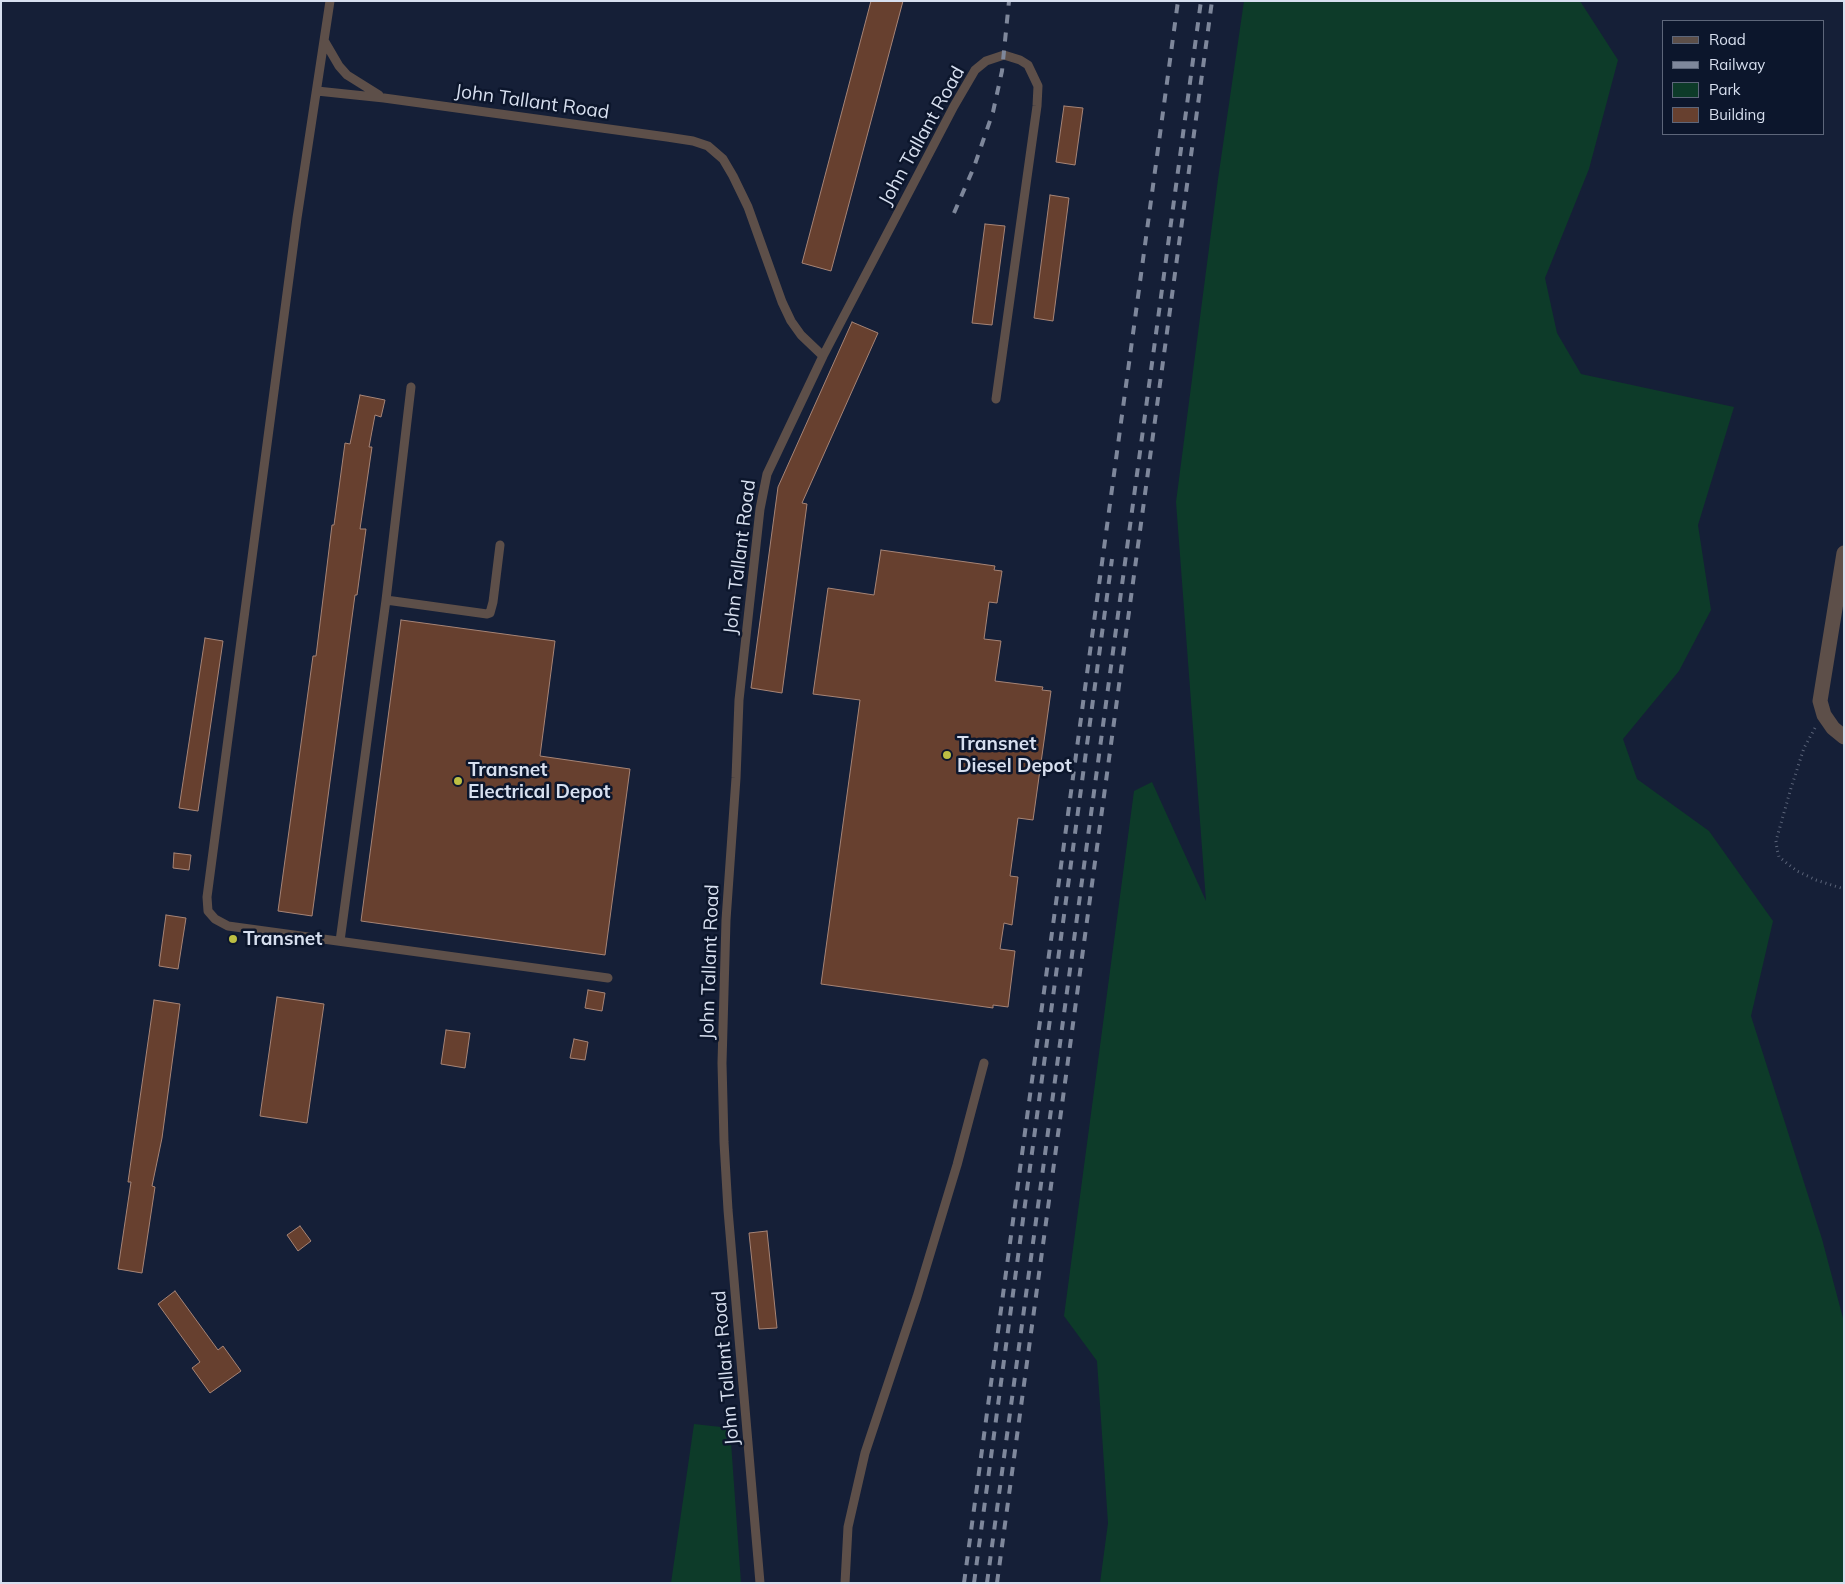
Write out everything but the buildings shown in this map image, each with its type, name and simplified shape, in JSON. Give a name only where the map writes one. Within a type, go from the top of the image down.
[{"type":"street","points":[[1844,553],[1838,624],[1821,688],[1820,701],[1824,715],[1833,728],[1844,736]]},
{"type":"lane","points":[[330,1],[297,218],[262,478],[209,887],[208,911],[215,919],[228,926],[390,949],[423,951],[608,978]]},
{"type":"lane","points":[[325,42],[339,66],[347,75],[384,98]]},
{"type":"lane","name":"John Tallant Road","points":[[760,1583],[728,1210],[722,1063],[726,920],[736,778],[739,700],[763,490],[767,474],[823,356],[965,86],[975,70],[986,61],[998,56],[1011,56],[1030,68],[1038,86],[1037,106],[996,398]]},
{"type":"lane","name":"John Tallant Road","points":[[317,91],[384,98],[676,138],[708,146],[722,159],[734,176],[748,207],[782,302],[791,321],[801,335],[823,356]]},
{"type":"lane","points":[[340,941],[386,600],[412,387]]},
{"type":"lane","points":[[386,600],[487,614],[494,602],[500,544]]},
{"type":"lane","points":[[845,1583],[848,1526],[863,1461],[917,1296],[954,1174],[984,1063]]},
{"type":"path","points":[[1824,715],[1811,733],[1804,748],[1776,841],[1779,857],[1785,862],[1816,880],[1844,889]]},
{"type":"green space","points":[[1244,1],[1580,1],[1618,60],[1589,169],[1545,278],[1557,333],[1581,374],[1734,407],[1698,525],[1711,610],[1679,671],[1623,739],[1637,779],[1709,831],[1773,921],[1751,1016],[1822,1239],[1844,1322],[1844,1583],[1100,1583],[1108,1523],[1097,1361],[1064,1316],[1134,791],[1152,782],[1206,901],[1176,502],[1218,179]]},
{"type":"green space","points":[[694,1424],[730,1428],[741,1583],[671,1583]]},
{"type":"railway","points":[[954,213],[974,167],[993,112],[1002,71],[1009,1]]},
{"type":"railway","points":[[964,1583],[1178,1]]},
{"type":"railway","points":[[987,1583],[1201,1]]},
{"type":"railway","points":[[997,1583],[1212,1]]},
{"type":"railway","points":[[974,1583],[1112,559]]},
{"type":"place","name":"Transnet Diesel Depot","points":[[947,755]]},
{"type":"place","name":"Transnet Electrical Depot","points":[[458,781]]},
{"type":"place","name":"Transnet","points":[[233,939]]}]
